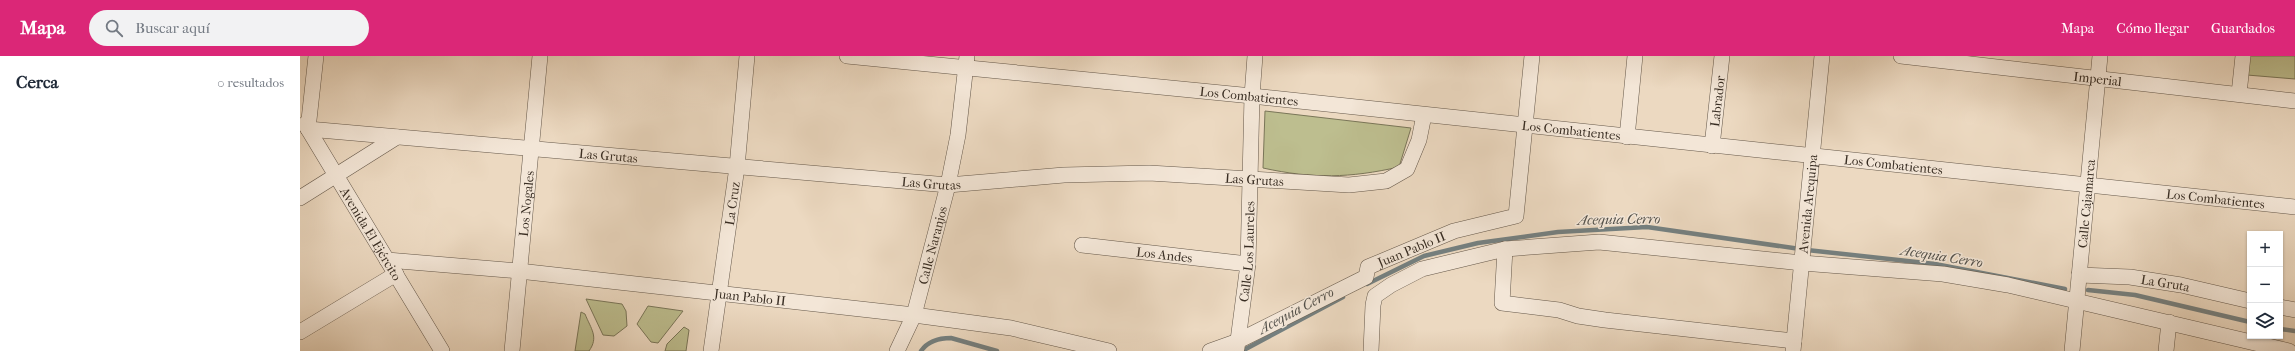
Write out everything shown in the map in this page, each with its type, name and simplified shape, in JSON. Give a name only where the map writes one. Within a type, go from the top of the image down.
[{"type":"street","points":[[308,129],[316,56]]},
{"type":"street","name":"Los Nogales","points":[[512,351],[540,56]]},
{"type":"street","name":"La Cruz","points":[[711,351],[737,167],[747,56]]},
{"type":"street","name":"Los Combatientes","points":[[847,56],[966,62],[1424,115],[2295,207]]},
{"type":"street","name":"Calle Los Laureles","points":[[1237,347],[1248,264],[1252,96],[1255,56]]},
{"type":"street","points":[[1526,126],[1532,56]]},
{"type":"street","points":[[1626,137],[1635,56]]},
{"type":"street","name":"Labrador","points":[[1712,146],[1722,56]]},
{"type":"street","name":"Avenida Arequipa","points":[[1794,346],[1822,56]]},
{"type":"street","name":"Imperial","points":[[1901,56],[2295,101]]},
{"type":"street","name":"Calle Cajamarca","points":[[2072,351],[2100,56]]},
{"type":"street","points":[[2239,94],[2243,56]]},
{"type":"street","name":"Calle Naranjos","points":[[897,351],[914,315],[948,185],[958,135],[966,62]]},
{"type":"street","name":"Las Grutas","points":[[308,129],[948,185],[1064,175],[1149,173],[1349,185],[1386,180],[1407,169],[1419,140],[1424,115]]},
{"type":"street","name":"Avenida El Ejército","points":[[300,116],[442,351]]},
{"type":"street","name":"Juan Pablo II","points":[[1210,351],[1237,347],[1366,277],[1368,267],[1454,231],[1516,216],[1526,126]]},
{"type":"street","points":[[300,198],[396,137]]},
{"type":"street","points":[[1371,351],[1373,305],[1375,296],[1390,284],[1422,270],[1506,249],[1618,243],[1802,258],[1942,274],[2008,285],[2078,288],[2169,322],[2250,347],[2289,351]]},
{"type":"street","name":"Los Andes","points":[[1082,245],[1248,264]]},
{"type":"street","points":[[1506,249],[1502,303],[1559,310],[1578,316],[1605,320],[1794,346]]},
{"type":"street","name":"Juan Pablo II","points":[[387,260],[519,271],[914,315],[1011,328],[1109,351]]},
{"type":"street","points":[[300,332],[396,274]]},
{"type":"street","name":"La Gruta","points":[[2078,288],[2130,277],[2181,285],[2247,300]]},
{"type":"street","points":[[2283,308],[2295,310]]},
{"type":"street","points":[[2166,351],[2169,322]]},
{"type":"green space","points":[[2249,56],[2295,56],[2295,79],[2247,75]]},
{"type":"green space","points":[[1265,111],[1411,128],[1399,167],[1348,175],[1331,176],[1298,174],[1263,168]]},
{"type":"green space","points":[[586,299],[622,304],[626,311],[627,326],[614,336],[603,335]]},
{"type":"green space","points":[[648,306],[683,311],[658,343],[651,342],[637,324]]},
{"type":"green space","points":[[581,312],[585,314],[594,337],[589,351],[575,351]]},
{"type":"green space","points":[[684,327],[689,330],[686,351],[665,351],[667,344]]},
{"type":"waterway","name":"Acequia Cerro","points":[[1367,284],[1424,256],[1478,243],[1558,232],[1647,227],[1807,250],[1935,264],[2065,289]]},
{"type":"waterway","name":"Acequia Cerro","points":[[2088,290],[2135,295],[2247,321]]},
{"type":"waterway","name":"Acequia Cerro","points":[[1242,351],[1343,297]]},
{"type":"waterway","name":"Acequia Cerro","points":[[2283,329],[2295,331]]},
{"type":"waterway","name":"Acequia Cerro","points":[[921,351],[934,341],[951,338],[997,351]]}]
